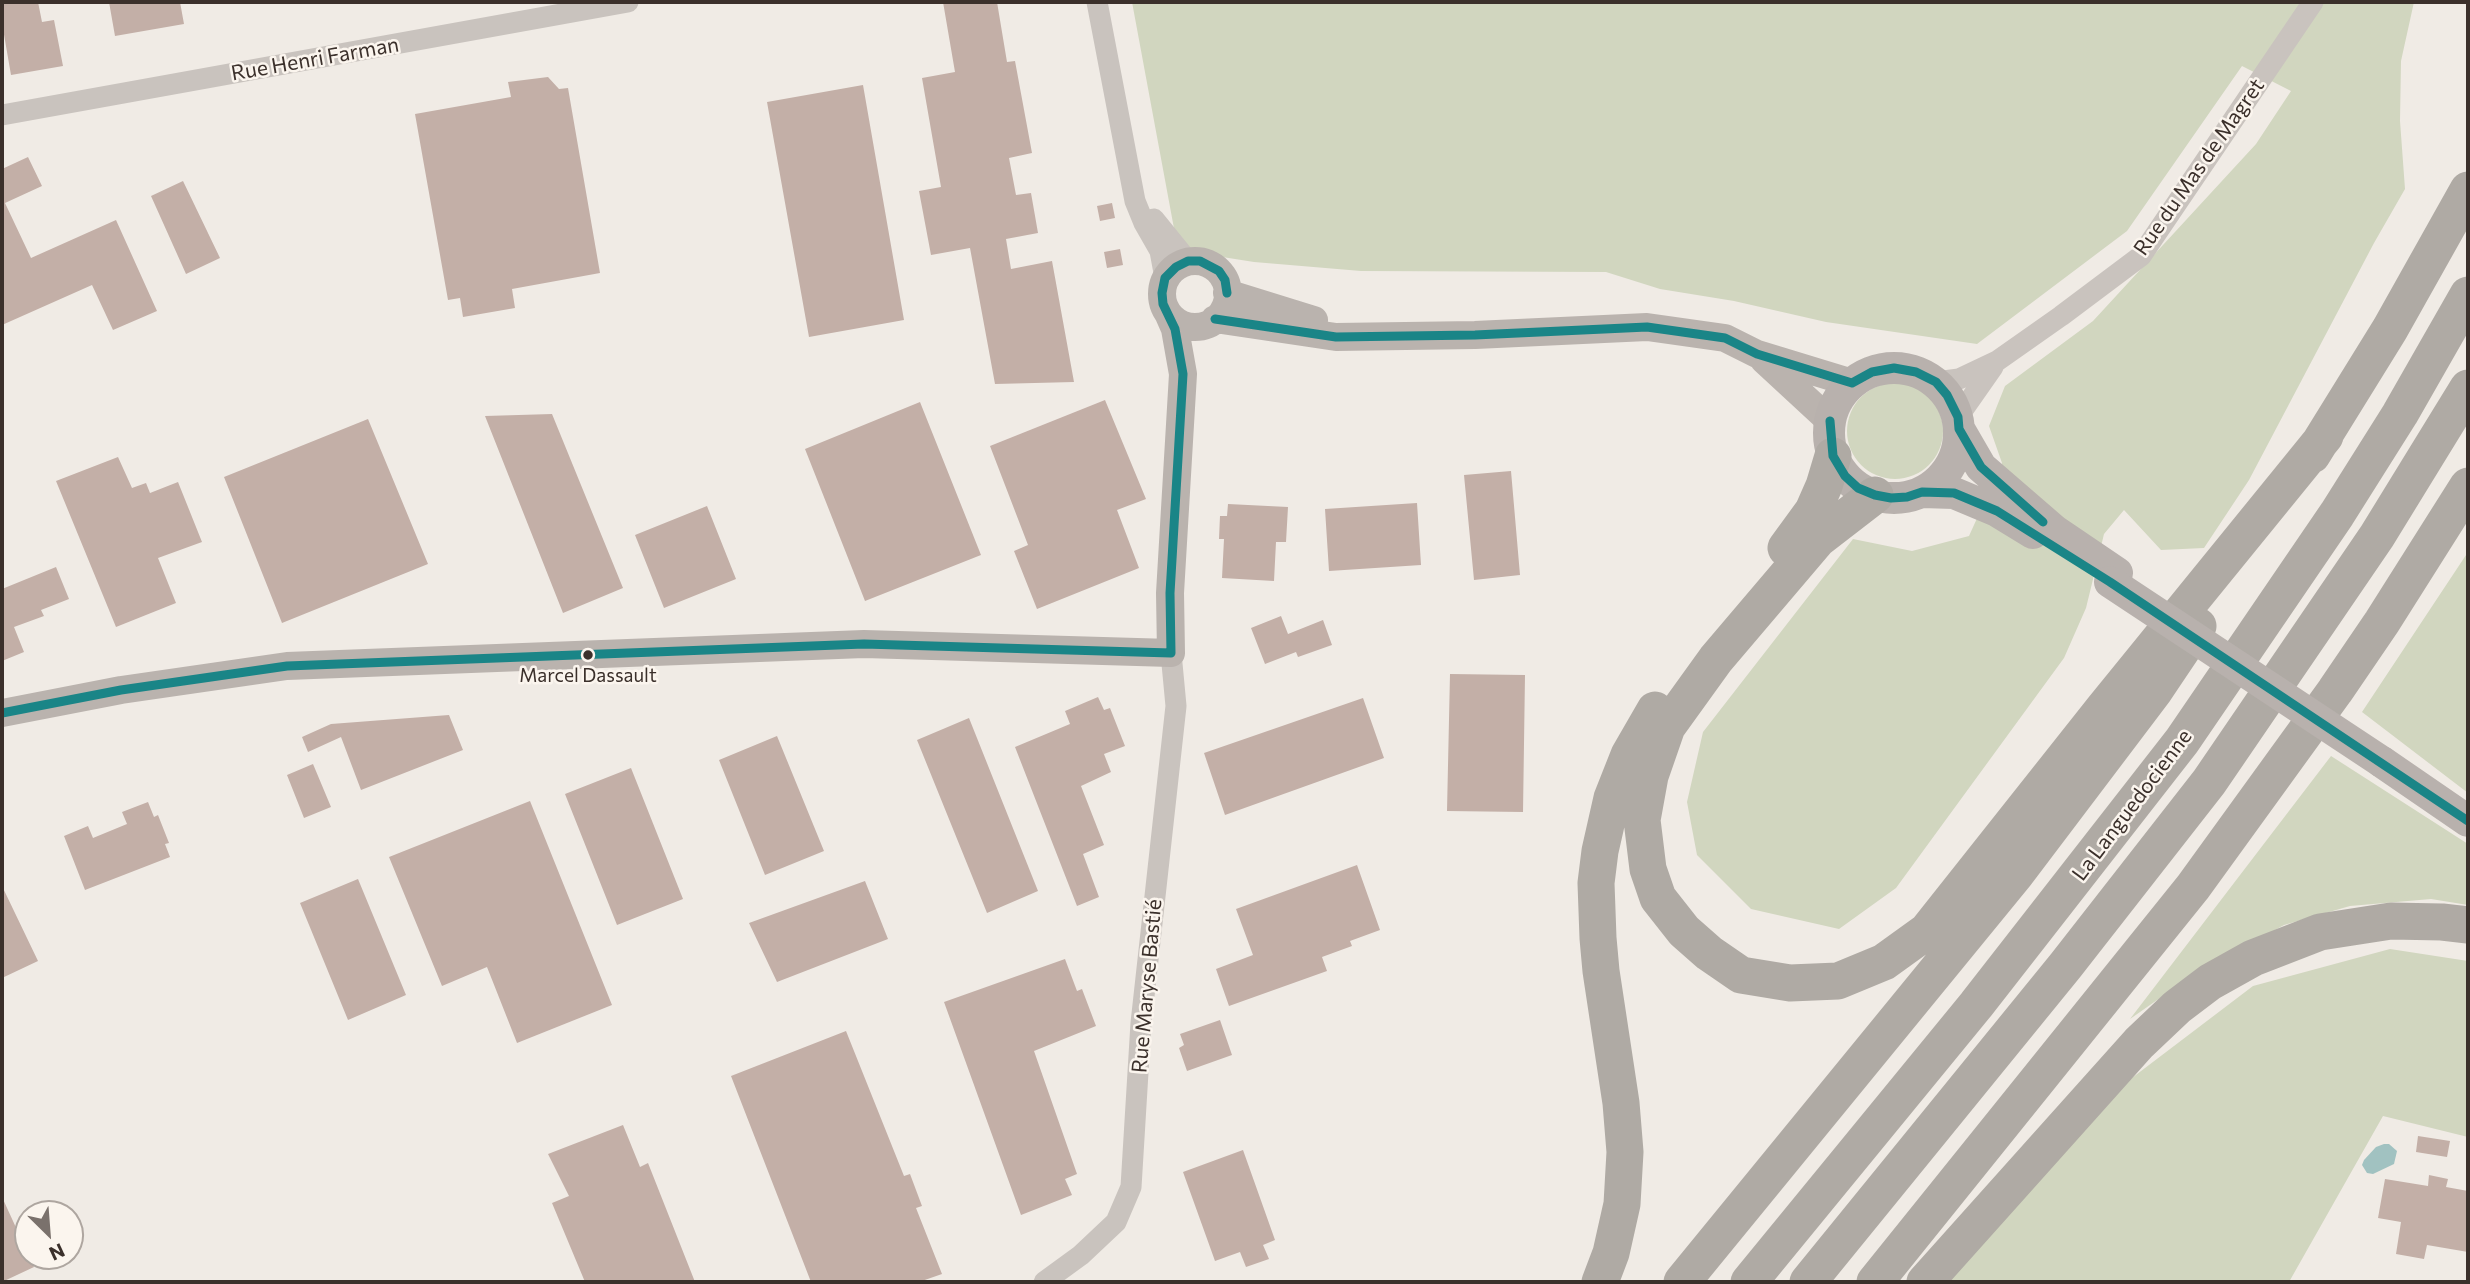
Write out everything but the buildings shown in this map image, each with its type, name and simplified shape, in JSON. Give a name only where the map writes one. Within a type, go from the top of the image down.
[{"type":"highway","points":[[1682,1282],[2015,875],[2155,690],[2325,436],[2402,308],[2468,190]]},
{"type":"highway","name":"La Languedocienne","points":[[1749,1282],[1976,1005],[2182,741],[2344,503],[2400,414],[2468,295]]},
{"type":"highway","points":[[1808,1282],[2058,976],[2209,782],[2378,536],[2468,388]]},
{"type":"highway","points":[[1875,495],[1818,539],[1716,659],[1667,727],[1650,776],[1642,820],[1648,869],[1658,898],[1684,931],[1709,953],[1741,975],[1790,983],[1838,981],[1884,962],[1927,931],[2325,436]]},
{"type":"highway","points":[[1600,1282],[1618,1226],[1625,1165],[1621,1103],[1601,971],[1596,909],[1600,850],[1612,797],[1629,755],[1670,687],[1806,522],[1818,500],[1832,438]]},
{"type":"highway","points":[[1875,1282],[2218,854],[2382,622],[2468,486]]},
{"type":"highway","points":[[1925,1282],[2139,1043],[2210,982],[2277,946],[2343,927],[2415,920],[2468,925]]},
{"type":"main road","points":[[1958,423],[1958,448],[1951,466],[1938,481],[1922,492],[1907,497],[1875,495],[1858,488],[1845,476],[1832,438],[1838,400],[1852,383],[1872,372],[1894,368],[1916,372],[1936,383],[1947,395],[1981,467],[2113,578]]},
{"type":"main road","points":[[1922,492],[1954,492],[1997,511],[2113,578],[2385,757],[2468,807]]},
{"type":"main road","points":[[2385,757],[2468,821]]},
{"type":"street","name":"Rue Henri Farman","points":[[2,115],[628,2]]},
{"type":"street","points":[[1097,2],[1135,201],[1160,251],[1166,278]]},
{"type":"street","name":"Rue du Mas de Magret","points":[[1936,383],[1959,379],[1997,361],[2141,256],[2312,2]]},
{"type":"street","points":[[1132,181],[1156,223],[1188,261]]},
{"type":"street","points":[[2,713],[121,690],[287,666],[864,644],[1171,653],[1170,593],[1182,374],[1175,329],[1163,304],[1162,293],[1166,278],[1176,267],[1188,261],[1200,261],[1219,271],[1225,280],[1226,302],[1206,323],[1182,374]]},
{"type":"street","points":[[1227,293],[1367,337]]},
{"type":"street","points":[[1168,313],[1185,325],[1206,323],[1336,337],[1475,335],[1647,327],[1725,338],[1757,354],[1852,383]]},
{"type":"street","points":[[1757,354],[1832,438]]},
{"type":"street","name":"Rue du Mas de Magret","points":[[1958,423],[1971,395],[1997,361]]},
{"type":"street","name":"Rue Maryse Bastié","points":[[1044,1282],[1081,1255],[1116,1222],[1131,1187],[1141,1023],[1176,706],[1171,653]]},
{"type":"green space","points":[[1132,2],[2414,2],[2401,61],[2400,121],[2405,189],[2249,480],[2204,548],[2161,550],[2124,510],[2104,534],[2086,608],[2064,658],[1896,888],[1839,929],[1751,909],[1697,855],[1687,802],[1703,732],[1853,539],[1912,551],[1969,536],[2002,463],[1989,426],[2005,386],[2093,321],[2256,144],[2291,91],[2242,66],[2127,231],[1977,344],[1826,322],[1734,301],[1660,289],[1606,272],[1361,271],[1254,262],[1178,250]]},
{"type":"green space","points":[[1886,383],[1904,383],[1922,391],[1935,404],[1943,422],[1940,450],[1922,471],[1904,479],[1886,479],[1868,471],[1855,458],[1847,440],[1847,422],[1855,404],[1868,391]]},
{"type":"green space","points":[[2468,552],[2468,793],[2362,712]]},
{"type":"green space","points":[[2331,756],[2468,844],[2468,905],[2431,899],[2350,906],[2284,925],[2190,977],[2130,1019]]},
{"type":"green space","points":[[2390,949],[2468,961],[2468,1137],[2383,1116],[2289,1282],[1935,1282],[2095,1106],[2253,986]]},
{"type":"water","points":[[2389,1144],[2397,1151],[2394,1164],[2373,1174],[2367,1173],[2362,1165],[2364,1160],[2376,1147]]},
{"type":"transit line","points":[[1171,653],[1170,593],[1183,374],[1175,329],[1163,304],[1162,293],[1165,278],[1176,267],[1188,261],[1200,261],[1219,271],[1225,280],[1227,293]]},
{"type":"transit line","points":[[1215,319],[1336,337],[1475,335],[1647,327],[1725,338],[1757,354],[1852,383]]},
{"type":"transit line","points":[[1852,383],[1872,372],[1894,368],[1916,372],[1936,382],[1947,395],[1958,417],[1959,429],[1981,467],[2043,522]]},
{"type":"transit line","points":[[1830,421],[1833,456],[1845,476],[1858,488],[1891,498],[1922,492],[1954,493],[1997,511],[2110,582],[2468,821]]},
{"type":"transit line","points":[[2,713],[121,690],[287,666],[864,644],[1171,653]]},
{"type":"place","name":"Marcel Dassault","points":[[588,655]]}]
